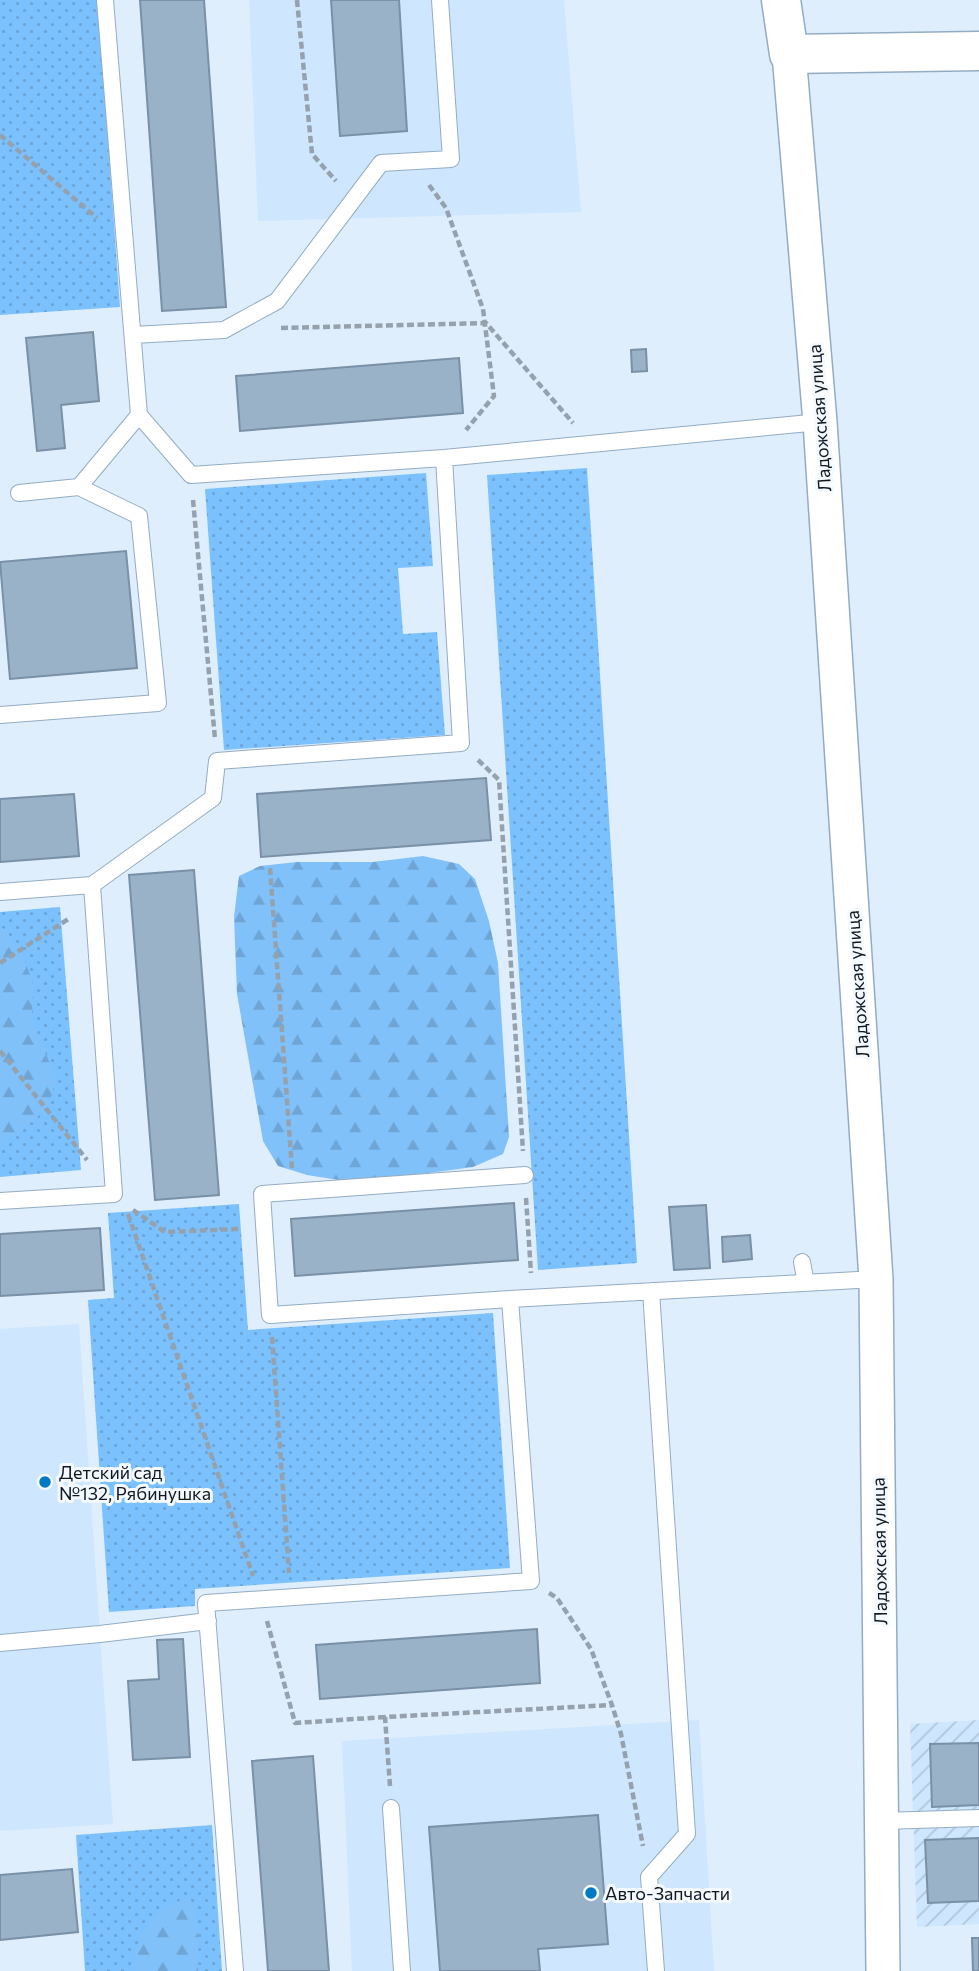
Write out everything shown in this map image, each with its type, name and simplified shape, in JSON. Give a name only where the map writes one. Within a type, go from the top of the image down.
[{"type":"street","name":"Ладожская улица","points":[[780,0],[789,54],[820,422],[876,1279],[883,1971]]},
{"type":"street","points":[[789,54],[979,51]]},
{"type":"lane","points":[[106,0],[138,415],[191,475],[444,458],[820,422]]},
{"type":"lane","points":[[133,335],[224,330],[277,301],[381,163],[451,159],[440,0]]},
{"type":"lane","points":[[79,487],[138,415]]},
{"type":"lane","points":[[0,892],[92,885],[213,799],[217,761],[461,743],[444,458]]},
{"type":"lane","points":[[0,715],[158,703],[139,516],[79,487],[19,493]]},
{"type":"lane","points":[[0,1201],[114,1194],[92,885]]},
{"type":"lane","points":[[525,1175],[262,1194],[270,1315],[876,1279]]},
{"type":"lane","points":[[802,1262],[806,1283]]},
{"type":"lane","points":[[651,1291],[687,1834],[649,1877],[656,1971]]},
{"type":"lane","points":[[235,1971],[206,1602],[531,1581],[510,1299]]},
{"type":"lane","points":[[0,1643],[208,1621]]},
{"type":"lane","points":[[391,1808],[402,1971]]},
{"type":"lane","points":[[882,1821],[979,1818]]},
{"type":"path","points":[[297,0],[312,153],[353,200]]},
{"type":"path","points":[[0,135],[124,242]]},
{"type":"path","points":[[411,161],[446,208],[486,323],[494,396],[444,458]]},
{"type":"path","points":[[279,328],[486,323],[593,444]]},
{"type":"path","points":[[191,475],[217,761]]},
{"type":"path","points":[[461,743],[499,780],[532,1298]]},
{"type":"path","points":[[270,868],[294,1191]]},
{"type":"path","points":[[0,964],[92,903]]},
{"type":"path","points":[[0,1052],[114,1194]]},
{"type":"path","points":[[265,1227],[165,1232],[125,1205],[260,1599],[295,1723],[612,1705]]},
{"type":"path","points":[[270,1315],[291,1597]]},
{"type":"path","points":[[531,1581],[557,1598],[591,1649],[621,1734],[649,1877]]},
{"type":"path","points":[[384,1717],[391,1808]]},
{"type":"shaded area","points":[[0,0],[98,0],[120,307],[0,315]]},
{"type":"shaded area","points":[[249,0],[564,0],[581,212],[258,221]]},
{"type":"shaded area","points":[[587,468],[637,1263],[538,1270],[487,475]]},
{"type":"shaded area","points":[[426,473],[433,566],[398,568],[403,634],[437,632],[445,735],[224,750],[205,489]]},
{"type":"shaded area","points":[[60,907],[81,1170],[0,1177],[0,912]]},
{"type":"shaded area","points":[[239,1204],[248,1330],[493,1313],[510,1568],[195,1589],[195,1606],[109,1612],[88,1300],[114,1298],[108,1213]]},
{"type":"shaded area","name":"Детский сад №132, Рябинушка","points":[[79,1324],[113,1824],[0,1831],[0,1329]]},
{"type":"shaded area","points":[[699,1720],[714,1971],[352,1971],[342,1741]]},
{"type":"shaded area","points":[[979,1720],[979,1924],[917,1927],[910,1724]]},
{"type":"shaded area","points":[[212,1825],[222,1971],[85,1971],[76,1835]]},
{"type":"green space","points":[[423,856],[459,864],[475,879],[489,921],[498,963],[509,1137],[503,1154],[473,1167],[407,1176],[339,1180],[307,1175],[278,1166],[263,1141],[237,994],[234,917],[239,876],[260,866],[297,862],[373,862]]},
{"type":"green space","points":[[0,928],[3,928],[23,955],[33,984],[32,1019],[56,1079],[50,1100],[36,1119],[0,1145]]},
{"type":"green space","points":[[190,1898],[197,1925],[198,1971],[135,1971],[137,1946],[148,1924],[166,1907]]},
{"type":"building","points":[[140,0],[204,0],[226,307],[162,311]]},
{"type":"building","points":[[331,0],[399,0],[407,131],[340,136]]},
{"type":"building","points":[[93,332],[99,401],[61,405],[65,448],[37,451],[26,338]]},
{"type":"building","points":[[646,349],[647,371],[632,372],[631,350]]},
{"type":"building","points":[[459,358],[463,413],[240,431],[236,376]]},
{"type":"building","points":[[126,551],[137,668],[10,679],[0,562]]},
{"type":"building","points":[[486,778],[491,840],[261,857],[257,794]]},
{"type":"building","points":[[74,794],[79,856],[0,862],[0,799]]},
{"type":"building","points":[[194,870],[219,1195],[155,1200],[129,875]]},
{"type":"building","points":[[514,1203],[518,1260],[295,1276],[291,1219]]},
{"type":"building","points":[[706,1205],[710,1268],[674,1270],[669,1207]]},
{"type":"building","points":[[100,1228],[104,1290],[0,1296],[0,1234]]},
{"type":"building","points":[[750,1235],[752,1259],[723,1262],[722,1237]]},
{"type":"building","points":[[537,1629],[540,1683],[320,1699],[316,1645]]},
{"type":"building","points":[[183,1639],[190,1757],[133,1760],[128,1681],[159,1679],[157,1640]]},
{"type":"building","points":[[979,1743],[979,1805],[932,1807],[930,1744]]},
{"type":"building","points":[[313,1756],[329,1971],[268,1971],[252,1761]]},
{"type":"building","points":[[598,1815],[608,1944],[538,1949],[540,1971],[440,1971],[429,1827]]},
{"type":"building","points":[[979,1838],[979,1901],[928,1903],[925,1840]]},
{"type":"building","points":[[72,1869],[78,1932],[0,1940],[0,1875]]},
{"type":"building","points":[[972,1938],[979,1938],[979,1971],[973,1971]]},
{"type":"place","name":"Детский сад №132, Рябинушка","points":[[45,1482]]},
{"type":"place","name":"Авто-Запчасти","points":[[591,1893]]}]
